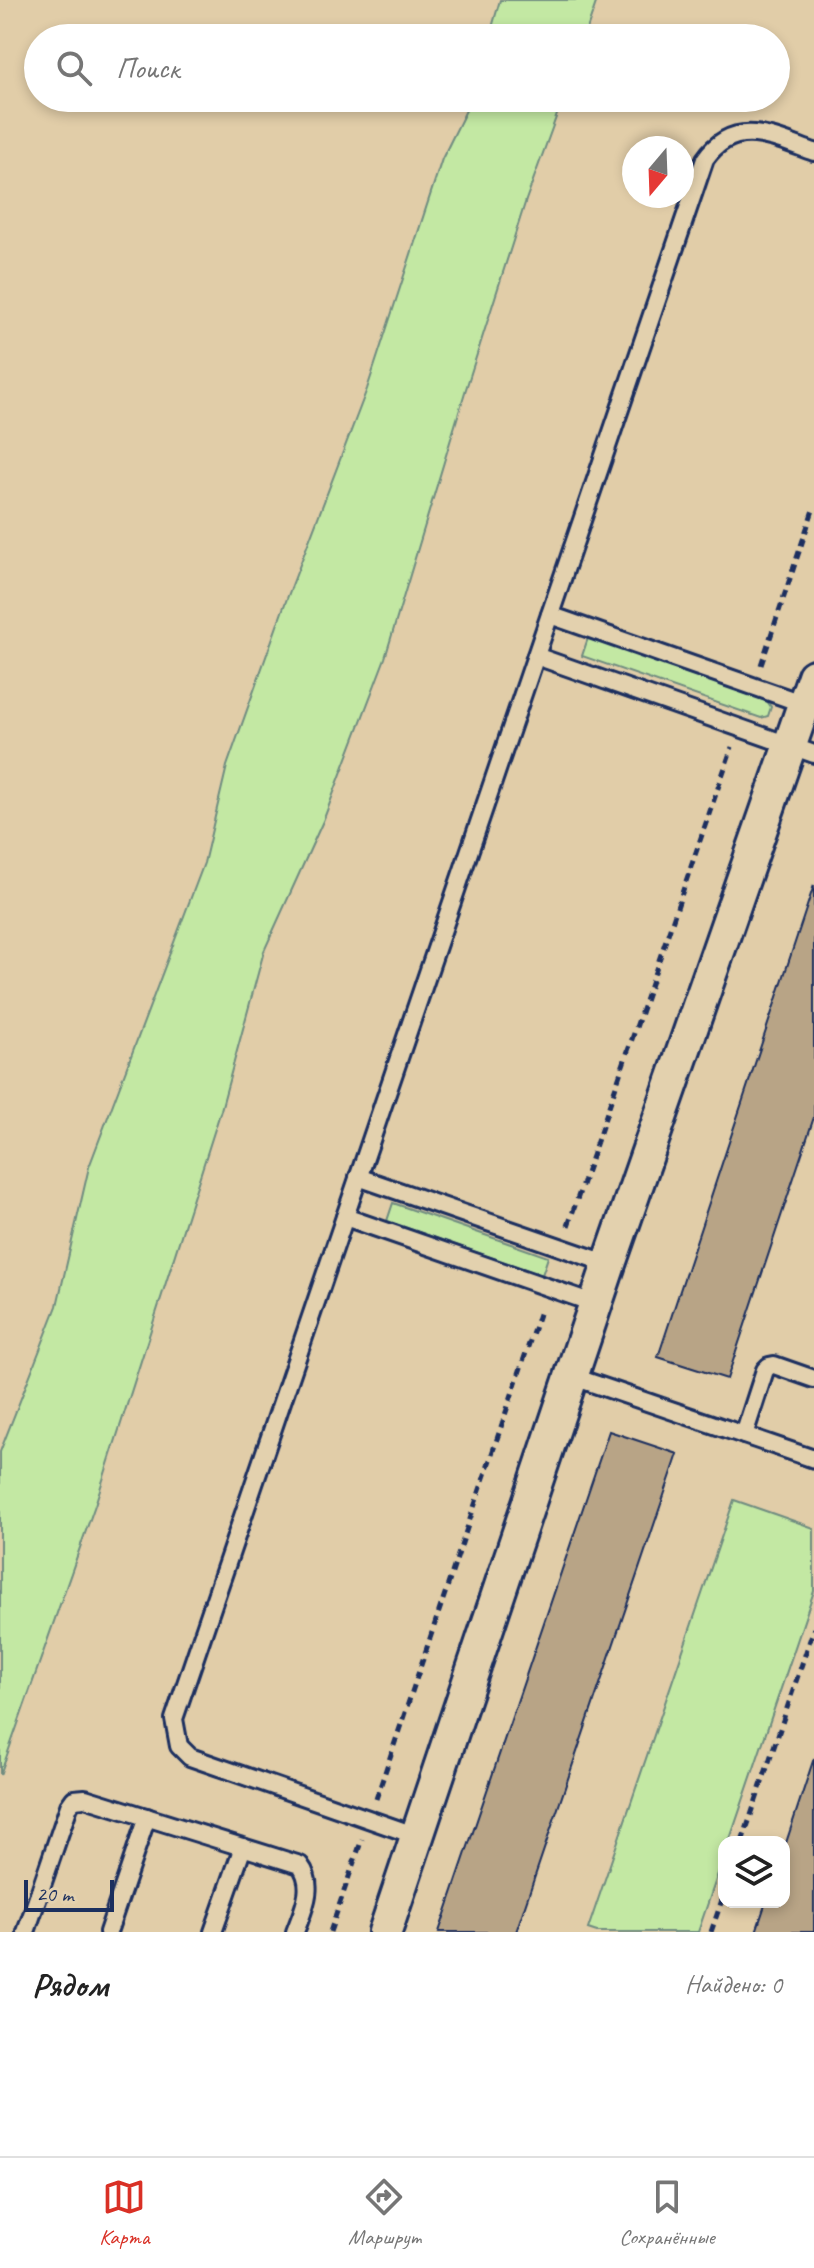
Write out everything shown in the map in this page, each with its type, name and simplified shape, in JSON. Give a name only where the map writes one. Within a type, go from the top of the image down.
[{"type":"street","points":[[385,1932],[609,1264],[802,750],[809,690]]},
{"type":"lane","points":[[417,1836],[190,1757],[179,1746],[174,1719],[705,159],[714,146],[745,133],[763,134],[814,152]]},
{"type":"lane","points":[[550,615],[809,690]]},
{"type":"lane","points":[[536,656],[802,750]]},
{"type":"lane","points":[[358,1177],[609,1264]]},
{"type":"lane","points":[[345,1217],[596,1304]]},
{"type":"lane","points":[[744,1435],[769,1366],[814,1379]]},
{"type":"lane","points":[[571,1376],[814,1459]]},
{"type":"lane","points":[[26,1932],[69,1806],[74,1799],[85,1798],[300,1865],[307,1875],[308,1888],[295,1932]]},
{"type":"lane","points":[[108,1932],[147,1817]]},
{"type":"lane","points":[[213,1932],[243,1847]]},
{"type":"path","points":[[760,666],[814,507]]},
{"type":"path","points":[[561,1247],[733,743]]},
{"type":"path","points":[[330,1932],[548,1288]]},
{"type":"path","points":[[744,1836],[814,1628]]},
{"type":"path","points":[[711,1932],[719,1908]]},
{"type":"green space","points":[[500,0],[597,0],[589,24],[493,24]]},
{"type":"green space","points":[[465,112],[558,112],[526,200],[465,392],[385,658],[323,821],[264,951],[221,1110],[95,1505],[0,1775],[0,1452],[57,1306],[89,1167],[204,863],[227,766],[367,389],[442,159]]},
{"type":"green space","points":[[588,638],[767,701],[771,707],[768,716],[761,718],[582,656]]},
{"type":"green space","points":[[393,1203],[548,1257],[542,1275],[387,1221]]},
{"type":"green space","points":[[734,1500],[814,1528],[814,1591],[731,1836],[718,1836],[718,1874],[698,1932],[597,1932],[588,1929]]},
{"type":"building","points":[[814,885],[814,1117],[727,1379],[658,1357]]},
{"type":"building","points":[[609,1431],[678,1454],[516,1932],[439,1932]]},
{"type":"building","points":[[814,1758],[814,1932],[756,1932],[764,1908],[790,1908],[788,1836]]}]
